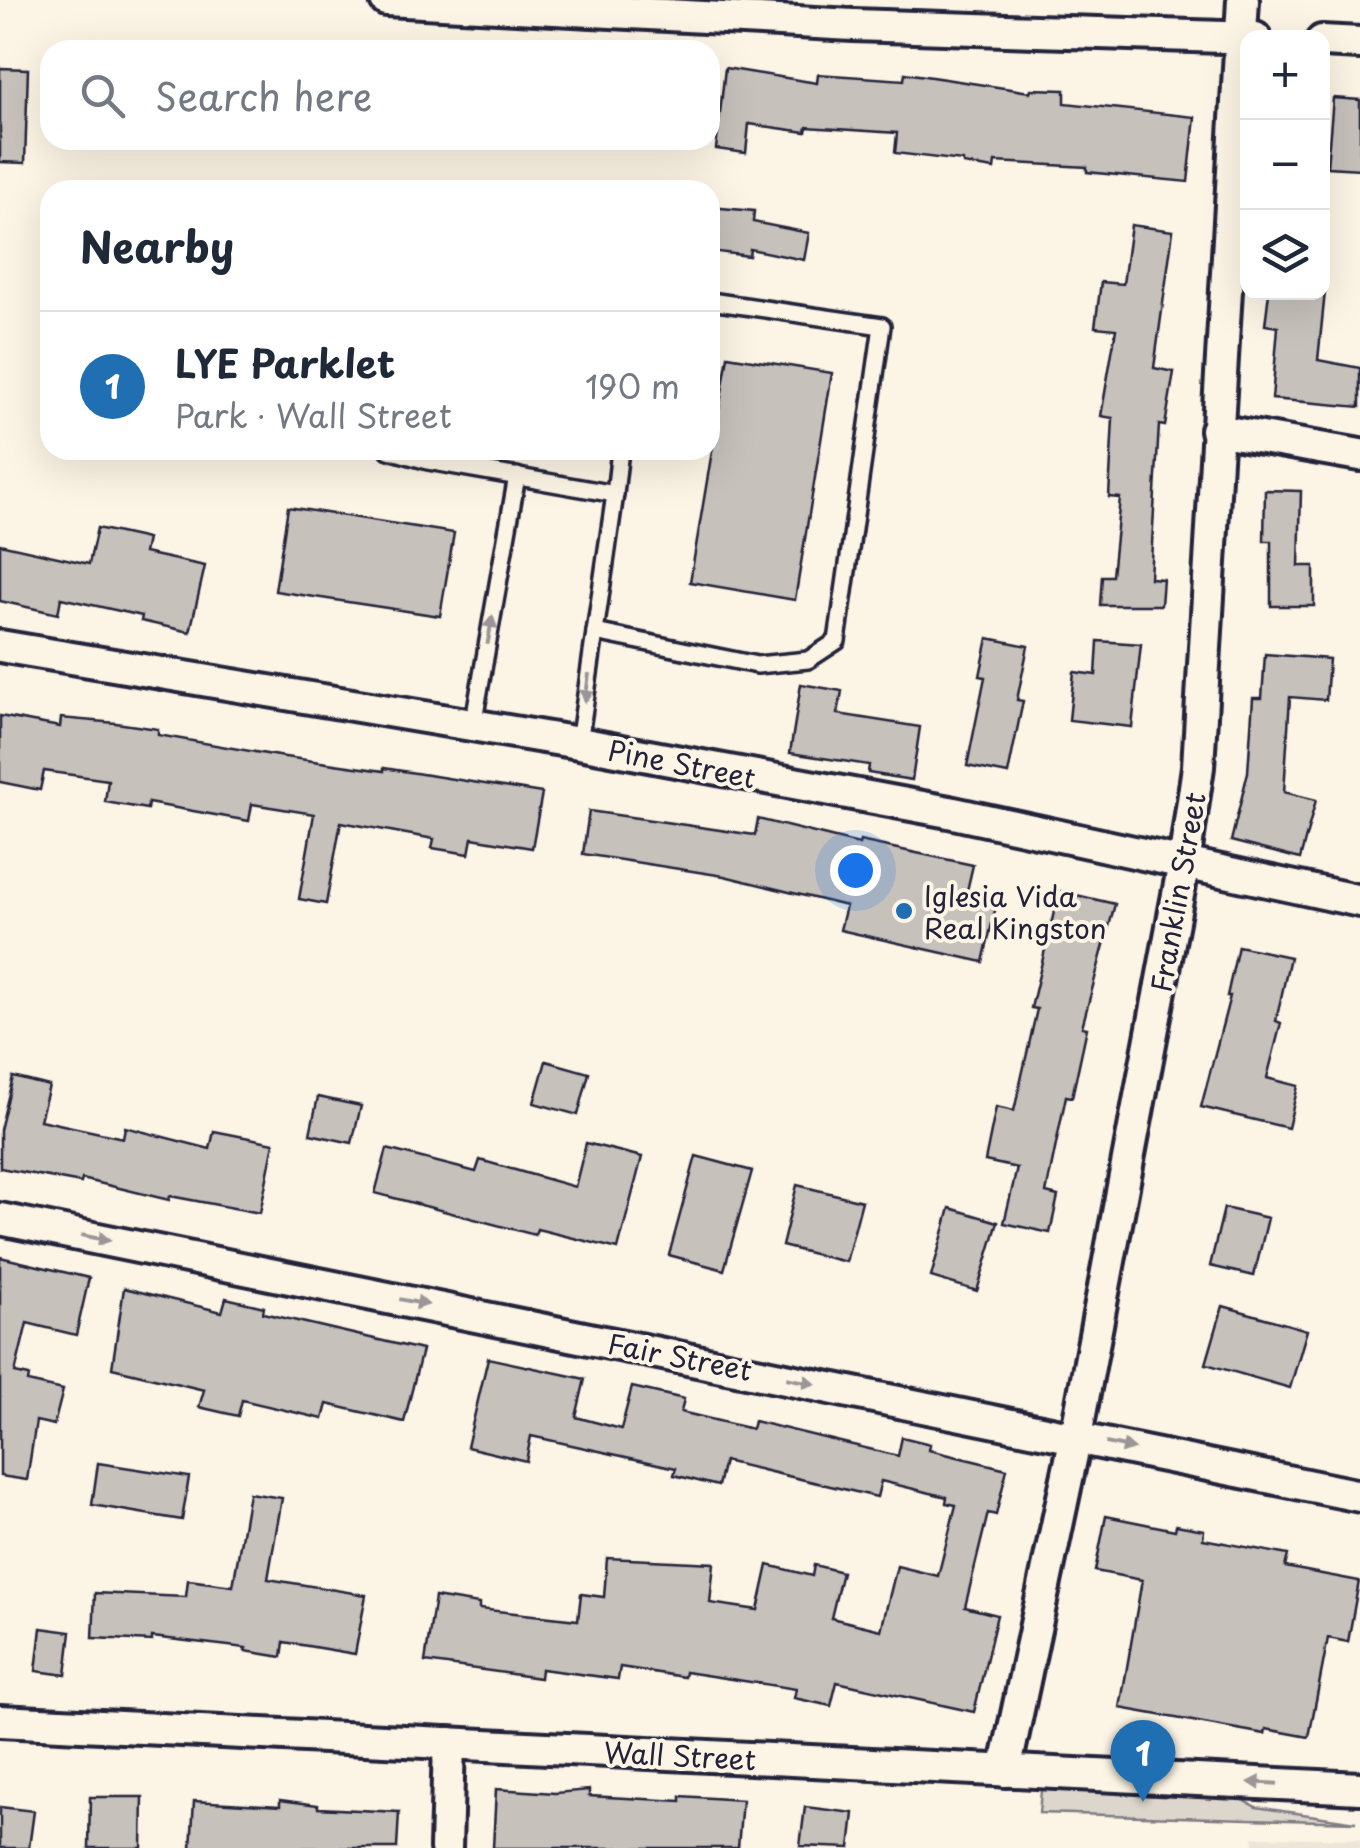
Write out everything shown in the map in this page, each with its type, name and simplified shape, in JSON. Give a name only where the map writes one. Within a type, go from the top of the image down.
[{"type":"street","points":[[405,0],[854,13],[1240,37]]},
{"type":"street","name":"Franklin Street","points":[[1243,0],[1247,30]]},
{"type":"street","points":[[1330,41],[1360,42]]},
{"type":"street","name":"Franklin Street","points":[[1005,1771],[1076,1436],[1184,863],[1198,767],[1216,430],[1241,120]]},
{"type":"street","points":[[1216,430],[1360,455]]},
{"type":"street","name":"Pine Street","points":[[0,646],[578,744],[949,812],[1360,901]]},
{"type":"street","name":"Fair Street","points":[[0,1219],[1360,1496]]},
{"type":"street","name":"Wall Street","points":[[0,1722],[1360,1788]]},
{"type":"street","points":[[446,1848],[449,1743]]},
{"type":"lane","points":[[595,632],[756,665],[808,660],[837,641],[882,326],[720,303]]},
{"type":"lane","points":[[424,460],[615,494]]},
{"type":"lane","points":[[578,744],[619,460]]},
{"type":"lane","points":[[472,726],[517,476]]},
{"type":"shaded area","points":[[1042,1780],[1238,1797],[1256,1807],[1356,1822],[1039,1813]]},
{"type":"shaded area","points":[[1253,1837],[1360,1839],[1360,1848],[1255,1848]]},
{"type":"building","points":[[0,68],[28,69],[25,163],[0,162]]},
{"type":"building","points":[[725,68],[817,83],[818,74],[904,80],[905,73],[1030,92],[1065,90],[1065,103],[1195,117],[1188,182],[1087,172],[1087,167],[995,162],[994,169],[895,153],[897,133],[807,127],[806,132],[749,124],[746,153],[720,150]]},
{"type":"building","points":[[1333,98],[1360,100],[1360,169],[1330,167]]},
{"type":"building","points":[[720,208],[754,211],[753,222],[809,233],[804,260],[750,249],[749,256],[720,252]]},
{"type":"building","points":[[1131,225],[1173,231],[1154,368],[1174,372],[1165,426],[1159,425],[1150,578],[1163,579],[1161,605],[1100,605],[1102,576],[1112,576],[1120,498],[1109,497],[1113,418],[1101,416],[1116,329],[1095,327],[1101,282],[1123,284]]},
{"type":"building","points":[[1268,300],[1324,300],[1318,360],[1360,368],[1360,407],[1272,399],[1278,327],[1265,325]]},
{"type":"building","points":[[728,356],[832,373],[795,600],[690,582],[711,460],[720,460],[720,404]]},
{"type":"building","points":[[1265,490],[1301,491],[1299,566],[1314,566],[1314,606],[1271,606],[1271,541],[1264,541]]},
{"type":"building","points":[[288,507],[454,533],[440,616],[275,591]]},
{"type":"building","points":[[97,528],[147,539],[144,553],[205,566],[190,632],[141,621],[142,616],[61,598],[58,614],[0,601],[0,544],[89,564]]},
{"type":"building","points":[[988,638],[1028,646],[1017,700],[1023,701],[1008,774],[967,766],[985,677],[980,676]]},
{"type":"building","points":[[1098,641],[1141,644],[1132,727],[1069,720],[1074,672],[1096,675]]},
{"type":"building","points":[[1265,654],[1329,659],[1326,700],[1290,697],[1284,792],[1316,800],[1300,859],[1231,841],[1248,772],[1253,698],[1262,698]]},
{"type":"building","points":[[801,684],[842,691],[838,714],[920,727],[912,780],[868,773],[869,765],[790,753]]},
{"type":"building","points":[[0,716],[60,727],[61,718],[116,723],[158,729],[158,735],[278,756],[542,793],[532,848],[472,838],[469,854],[432,848],[434,839],[341,822],[326,904],[299,899],[314,814],[252,804],[249,821],[148,803],[147,809],[105,802],[108,780],[44,771],[40,790],[0,782]]},
{"type":"building","points":[[589,811],[755,835],[758,819],[859,844],[860,841],[973,865],[966,895],[997,902],[983,962],[840,930],[846,906],[724,876],[583,854]]},
{"type":"building","points":[[1059,891],[1115,904],[1082,1027],[1087,1028],[1072,1097],[1066,1096],[1046,1193],[1058,1196],[1050,1233],[1004,1223],[1017,1168],[985,1161],[996,1107],[1014,1111],[1037,1009],[1031,1008]]},
{"type":"building","points":[[1238,946],[1290,957],[1276,1021],[1281,1023],[1267,1078],[1298,1086],[1288,1128],[1201,1107],[1230,996]]},
{"type":"building","points":[[546,1061],[589,1073],[578,1115],[534,1103]]},
{"type":"building","points":[[13,1077],[49,1086],[40,1120],[123,1138],[125,1127],[210,1149],[214,1131],[274,1143],[260,1213],[170,1196],[169,1200],[82,1179],[81,1183],[0,1168],[0,1130]]},
{"type":"building","points":[[318,1097],[361,1106],[352,1143],[310,1134]]},
{"type":"building","points":[[586,1143],[642,1157],[618,1249],[537,1229],[535,1235],[375,1193],[387,1149],[476,1172],[480,1160],[575,1187]]},
{"type":"building","points":[[696,1156],[752,1171],[724,1270],[669,1255]]},
{"type":"building","points":[[797,1185],[862,1201],[846,1262],[782,1246]]},
{"type":"building","points":[[950,1208],[998,1222],[977,1291],[931,1277]]},
{"type":"building","points":[[1224,1208],[1268,1218],[1254,1276],[1210,1266]]},
{"type":"building","points":[[0,1257],[89,1278],[76,1335],[27,1323],[15,1373],[29,1376],[28,1382],[63,1390],[54,1425],[36,1421],[27,1480],[0,1476]]},
{"type":"building","points":[[124,1288],[222,1312],[226,1298],[264,1307],[263,1313],[422,1350],[404,1422],[327,1404],[323,1419],[242,1400],[238,1416],[199,1407],[204,1390],[112,1368]]},
{"type":"building","points":[[1223,1306],[1307,1330],[1290,1388],[1206,1364]]},
{"type":"building","points":[[488,1358],[585,1379],[576,1417],[621,1429],[632,1387],[684,1399],[681,1412],[752,1429],[754,1421],[898,1456],[902,1437],[930,1444],[929,1450],[1007,1469],[996,1515],[988,1513],[965,1607],[997,1615],[974,1712],[837,1682],[831,1706],[794,1698],[796,1689],[685,1672],[684,1677],[620,1667],[618,1679],[541,1669],[540,1678],[425,1662],[435,1597],[479,1604],[479,1609],[578,1620],[581,1594],[604,1597],[607,1558],[714,1563],[710,1603],[758,1610],[768,1565],[812,1576],[814,1565],[842,1572],[831,1618],[881,1630],[897,1566],[938,1576],[956,1505],[946,1503],[947,1497],[881,1481],[877,1497],[724,1461],[718,1486],[674,1475],[676,1468],[531,1436],[526,1461],[467,1447]]},
{"type":"building","points":[[98,1463],[189,1477],[182,1520],[92,1505]]},
{"type":"building","points":[[249,1493],[282,1498],[268,1579],[366,1595],[355,1654],[284,1642],[282,1657],[245,1651],[246,1648],[152,1637],[152,1641],[93,1638],[95,1593],[186,1597],[188,1580],[233,1586]]},
{"type":"building","points":[[1106,1516],[1175,1530],[1176,1525],[1204,1530],[1203,1539],[1288,1555],[1285,1567],[1359,1581],[1348,1642],[1328,1638],[1309,1737],[1266,1729],[1265,1734],[1120,1708],[1142,1580],[1095,1571]]},
{"type":"building","points":[[41,1628],[71,1632],[66,1675],[36,1671]]},
{"type":"building","points":[[496,1789],[555,1793],[589,1790],[589,1796],[681,1801],[681,1796],[742,1800],[738,1848],[493,1848]]},
{"type":"building","points":[[90,1797],[143,1797],[142,1848],[89,1848]]},
{"type":"building","points":[[280,1800],[318,1808],[399,1812],[397,1848],[191,1848],[194,1801],[280,1806]]},
{"type":"building","points":[[0,1807],[34,1811],[29,1848],[0,1848]]},
{"type":"building","points":[[805,1807],[854,1813],[850,1848],[800,1846]]},
{"type":"place","name":"Iglesia Vida Real Kingston","points":[[904,911]]},
{"type":"place","name":"LYE Parklet","points":[[1143,1802]]}]
